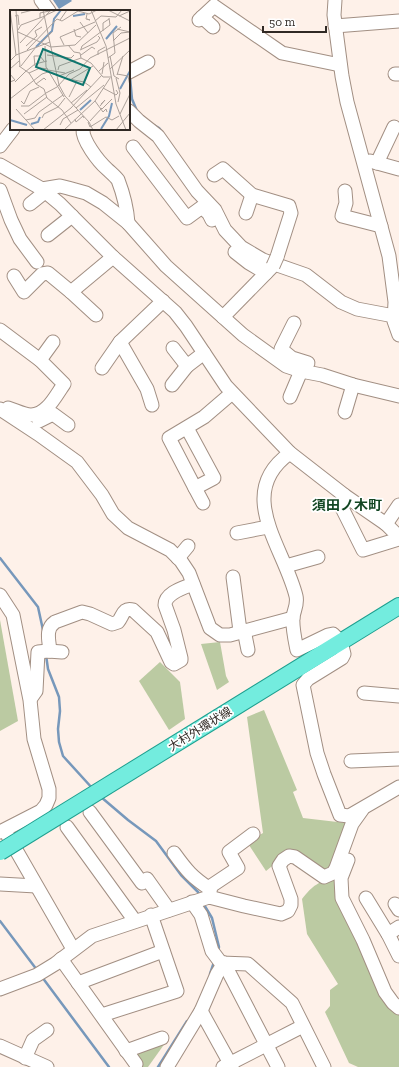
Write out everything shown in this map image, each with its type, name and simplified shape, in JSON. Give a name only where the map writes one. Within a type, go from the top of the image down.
[{"type":"main road","name":"大村外環状線","points":[[0,852],[399,606]]},
{"type":"street","points":[[41,0],[48,10]]},
{"type":"street","points":[[335,0],[335,26],[347,102],[381,226],[394,256],[395,315],[399,335]]},
{"type":"street","points":[[213,27],[201,18],[214,6],[282,54],[340,65]]},
{"type":"street","points":[[335,26],[399,21]]},
{"type":"street","points":[[131,71],[148,62]]},
{"type":"street","points":[[130,112],[158,136],[197,191],[214,210],[225,230],[240,248],[263,260],[306,276],[341,302],[352,307],[378,314],[395,315]]},
{"type":"street","points":[[377,162],[394,127]]},
{"type":"street","points":[[0,146],[12,130]]},
{"type":"street","points":[[81,130],[97,158],[117,179],[127,213],[128,223]]},
{"type":"street","points":[[133,147],[187,218],[202,207],[209,214],[224,242],[233,251],[249,263],[272,266]]},
{"type":"street","points":[[362,159],[399,169]]},
{"type":"street","points":[[0,165],[44,190],[113,257],[175,312],[232,392],[290,453],[344,495],[386,524],[399,538],[363,550],[341,506],[344,495]]},
{"type":"street","points":[[214,175],[222,170],[252,195],[289,206],[291,213],[272,266],[224,317]]},
{"type":"street","points":[[30,204],[44,190],[60,186],[86,193],[103,203],[128,223],[166,266],[243,335],[286,366],[322,374],[399,396]]},
{"type":"street","points":[[344,191],[346,203],[340,220],[381,226]]},
{"type":"street","points":[[246,213],[252,195]]},
{"type":"street","points":[[1,196],[20,239],[37,262]]},
{"type":"street","points":[[48,235],[72,216]]},
{"type":"street","points":[[71,292],[113,257]]},
{"type":"street","points":[[14,276],[24,292],[42,274],[48,274],[96,314]]},
{"type":"street","points":[[102,368],[120,342],[163,302]]},
{"type":"street","points":[[294,323],[280,349],[292,358],[322,368],[322,374]]},
{"type":"street","points":[[0,330],[40,360],[64,384],[50,405],[43,412],[31,415],[8,408],[1,410]]},
{"type":"street","points":[[40,360],[53,342]]},
{"type":"street","points":[[120,342],[147,389],[152,404]]},
{"type":"street","points":[[172,348],[187,366]]},
{"type":"street","points":[[172,385],[187,366],[204,353]]},
{"type":"street","points":[[290,396],[301,370]]},
{"type":"street","points":[[346,412],[353,384]]},
{"type":"street","points":[[202,503],[169,438],[204,418],[232,392]]},
{"type":"street","points":[[1,410],[77,462],[102,495],[113,514],[128,528],[170,550],[178,558],[189,573],[210,628],[220,635],[230,635],[293,618]]},
{"type":"street","points":[[19,421],[32,423],[43,420],[54,414],[68,425]]},
{"type":"street","points":[[187,428],[214,478],[195,488]]},
{"type":"street","points":[[290,453],[280,460],[268,475],[264,491],[264,501],[268,527],[286,566],[296,598],[296,608],[293,618],[296,650],[333,634],[341,642],[344,654],[342,658],[308,679],[303,685],[317,753],[340,815],[349,816],[399,787]]},
{"type":"street","points":[[386,524],[399,505]]},
{"type":"street","points":[[237,533],[268,527]]},
{"type":"street","points":[[178,558],[188,546]]},
{"type":"street","points":[[286,566],[318,557]]},
{"type":"street","points":[[233,577],[242,631],[248,650]]},
{"type":"street","points":[[30,700],[36,691],[38,652],[50,651],[48,630],[55,622],[82,612],[109,623],[116,623],[124,611],[129,609],[133,610],[158,632],[171,662],[174,664],[181,660],[174,630],[165,602],[178,591],[193,584]]},
{"type":"street","points":[[0,595],[13,615],[30,700],[34,739],[49,789],[49,798],[41,811],[2,831],[73,949]]},
{"type":"street","points":[[364,693],[399,696]]},
{"type":"street","points":[[351,761],[399,759]]},
{"type":"street","points":[[0,989],[37,975],[58,962],[73,949],[92,936],[203,897],[281,914],[288,911],[291,905],[291,900],[278,866],[289,856],[295,857],[324,877],[329,876],[336,868],[352,824],[364,807]]},
{"type":"street","points":[[90,812],[142,883],[147,879],[169,910]]},
{"type":"street","points":[[352,824],[356,832],[349,858],[341,878],[342,898],[363,940],[385,992],[393,1004],[399,1008]]},
{"type":"street","points":[[67,827],[135,921]]},
{"type":"street","points":[[253,834],[229,852],[238,868],[211,886],[203,897],[201,915],[212,951],[222,963],[278,1067]]},
{"type":"street","points":[[174,853],[194,878],[203,897]]},
{"type":"street","points":[[0,884],[36,886]]},
{"type":"street","points":[[366,898],[394,930],[399,956]]},
{"type":"street","points":[[102,1015],[177,991],[151,916]]},
{"type":"street","points":[[78,983],[163,951]]},
{"type":"street","points":[[58,962],[78,983],[136,1064]]},
{"type":"street","points":[[167,1067],[202,1011],[222,963]]},
{"type":"street","points":[[222,963],[248,964],[292,1003],[324,1067]]},
{"type":"street","points":[[202,1011],[228,1066],[266,1044],[303,1026]]},
{"type":"street","points":[[25,1058],[33,1040],[47,1030]]},
{"type":"street","points":[[126,1051],[162,1038]]},
{"type":"street","points":[[0,1046],[47,1067]]},
{"type":"green space","points":[[0,620],[18,721],[0,731]]},
{"type":"green space","points":[[220,642],[226,676],[229,682],[217,690],[201,644]]},
{"type":"green space","points":[[160,662],[180,682],[185,719],[169,730],[139,681]]},
{"type":"green space","points":[[264,710],[297,790],[293,792],[303,818],[346,823],[334,867],[326,872],[292,850],[266,871],[247,842],[263,833],[247,717]]},
{"type":"green space","points":[[336,877],[399,1010],[399,1067],[358,1067],[349,1063],[325,1012],[330,1006],[330,990],[338,984],[307,934],[302,899],[309,890],[316,885]]},
{"type":"green space","points":[[168,1039],[148,1067],[141,1067],[131,1052]]},
{"type":"water","points":[[53,0],[71,0],[72,1],[59,9]]},
{"type":"waterway","points":[[130,77],[132,99],[137,111]]},
{"type":"waterway","points":[[152,124],[159,128],[162,132]]},
{"type":"waterway","points":[[0,558],[38,607],[43,630]]},
{"type":"waterway","points":[[46,655],[48,669],[59,697],[60,711],[58,729],[59,742],[63,756],[93,789]]},
{"type":"waterway","points":[[101,797],[156,841],[181,875],[200,895]]},
{"type":"waterway","points":[[203,903],[212,918],[219,947],[218,951]]},
{"type":"waterway","points":[[0,921],[37,970]]},
{"type":"waterway","points":[[210,974],[214,962]]},
{"type":"waterway","points":[[42,977],[109,1067]]},
{"type":"waterway","points":[[158,1067],[187,1021]]},
{"type":"district","name":"須田ノ木町","points":[[347,505]]}]
